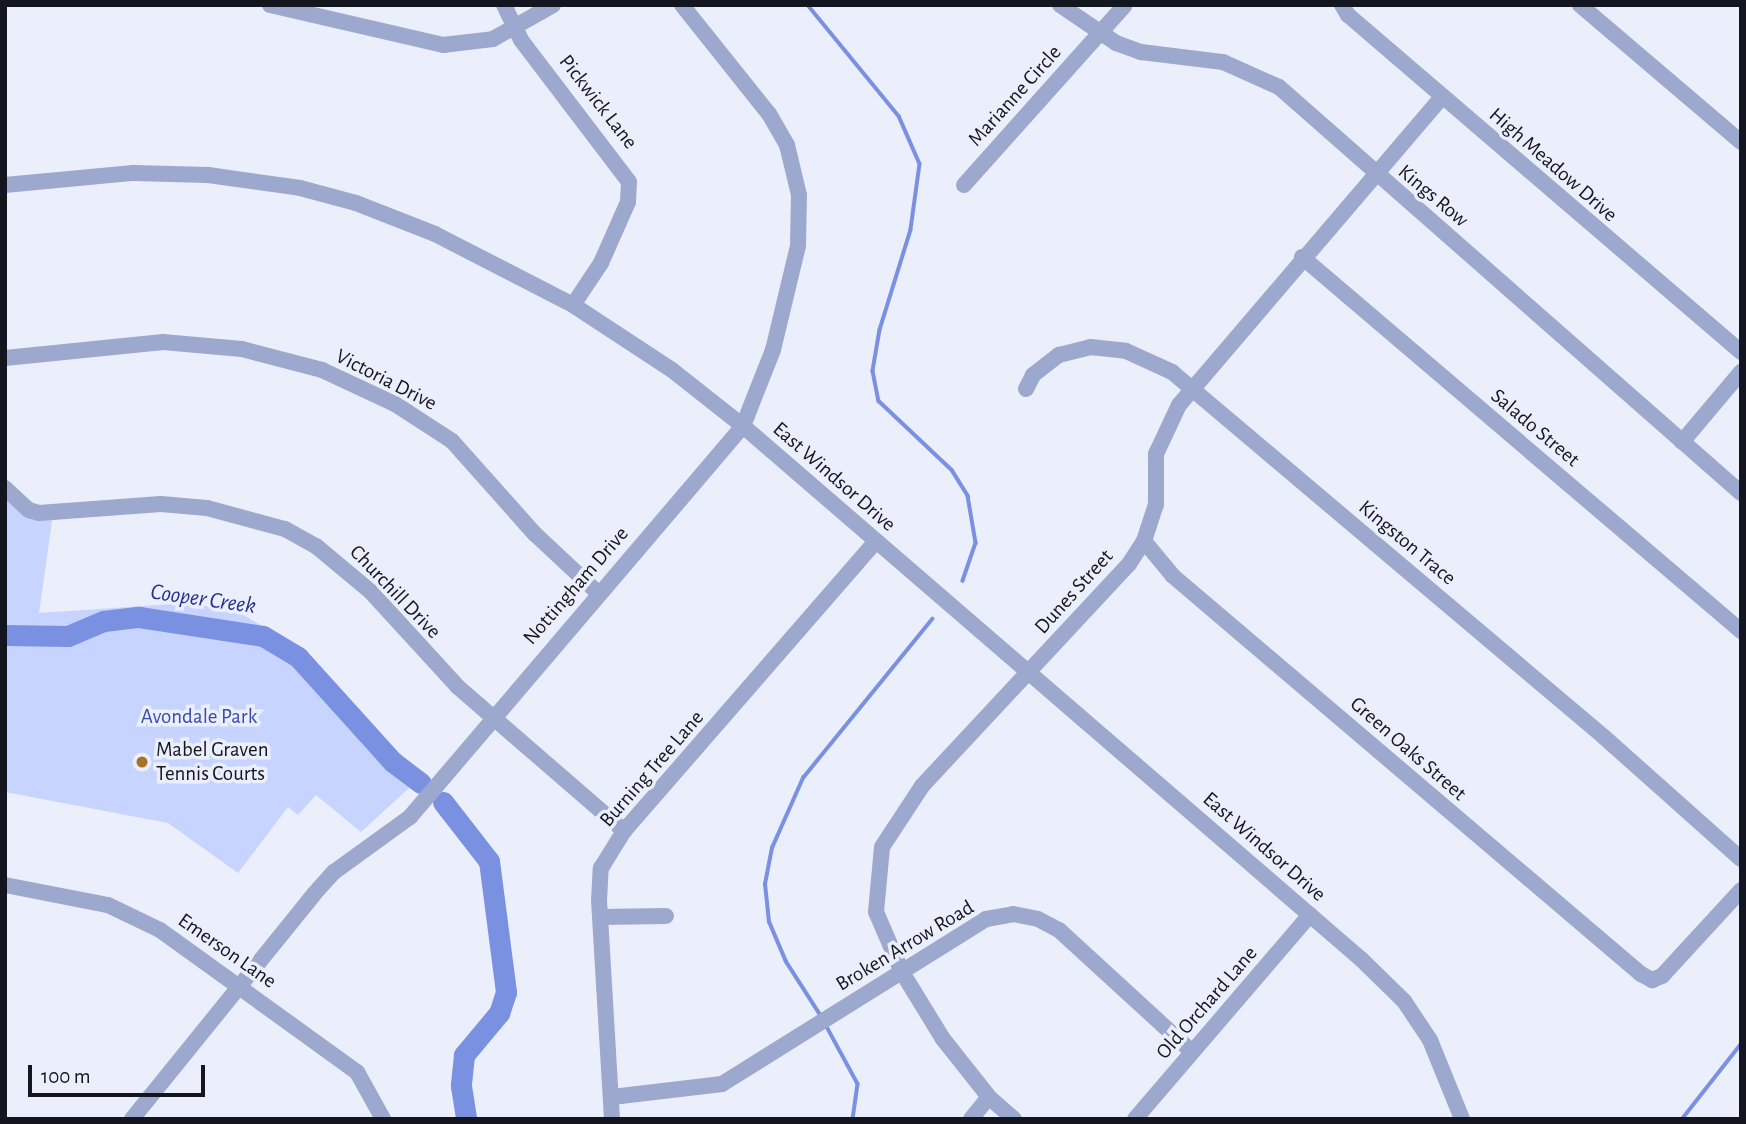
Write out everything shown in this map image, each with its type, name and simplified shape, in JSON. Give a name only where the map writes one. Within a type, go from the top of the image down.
[{"type":"street","points":[[270,5],[443,45],[493,39],[552,5]]},
{"type":"street","name":"Pickwick Lane","points":[[504,5],[514,28],[629,181],[628,202],[601,263],[573,305]]},
{"type":"street","name":"Nottingham Drive","points":[[132,1119],[334,872],[410,817],[492,715],[743,426],[776,337],[798,246],[799,195],[787,145],[769,114],[682,5]]},
{"type":"street","name":"Kings Row","points":[[1060,5],[1099,35],[1141,52],[1210,59],[1259,75],[1289,95],[1375,174],[1741,493]]},
{"type":"street","name":"Marianne Circle","points":[[964,185],[1125,5]]},
{"type":"street","name":"High Meadow Drive","points":[[1342,5],[1442,97],[1741,352]]},
{"type":"street","points":[[1580,5],[1741,142]]},
{"type":"street","name":"Dunes Street","points":[[1014,1119],[989,1097],[943,1039],[902,972],[876,912],[882,847],[922,786],[1062,638],[1144,541],[1156,505],[1156,454],[1167,425],[1192,387],[1442,97]]},
{"type":"street","name":"East Windsor Drive","points":[[5,185],[133,173],[208,175],[300,188],[356,204],[435,234],[573,305],[672,370],[743,426],[1378,974],[1409,1009],[1451,1083],[1462,1119]]},
{"type":"street","name":"Salado Street","points":[[1302,257],[1741,631]]},
{"type":"street","name":"Victoria Drive","points":[[5,358],[163,342],[242,349],[322,370],[395,404],[452,441],[535,534],[598,593]]},
{"type":"street","name":"Kingston Trace","points":[[1026,389],[1033,375],[1059,355],[1090,347],[1126,351],[1154,360],[1192,387],[1604,737],[1741,859]]},
{"type":"street","points":[[1682,442],[1741,372]]},
{"type":"street","name":"Churchill Drive","points":[[5,488],[29,510],[39,513],[161,504],[228,513],[285,529],[348,569],[432,661],[624,831]]},
{"type":"street","name":"Burning Tree Lane","points":[[612,1119],[601,917],[601,868],[624,831],[876,541]]},
{"type":"street","name":"Green Oaks Street","points":[[1144,541],[1173,576],[1419,788],[1652,980],[1687,953],[1741,890]]},
{"type":"street","name":"Emerson Lane","points":[[5,884],[108,905],[134,915],[240,985],[357,1072],[383,1119]]},
{"type":"street","name":"Broken Arrow Road","points":[[612,1097],[722,1084],[986,919],[1013,914],[1038,919],[1059,930],[1192,1052]]},
{"type":"street","name":"Old Orchard Lane","points":[[1135,1119],[1310,915]]},
{"type":"street","points":[[601,917],[666,916]]},
{"type":"street","points":[[971,1119],[989,1097]]},
{"type":"green space","name":"Avondale Park","points":[[5,488],[53,514],[39,613],[188,603],[239,612],[294,646],[421,777],[361,832],[316,795],[298,815],[288,807],[238,873],[168,823],[5,792]]},
{"type":"waterway","points":[[808,5],[899,116],[920,164],[911,230],[880,330],[873,371],[879,401],[952,470],[968,496],[976,543],[963,581]]},
{"type":"waterway","name":"Cooper Creek","points":[[5,635],[68,636],[104,621],[139,617],[263,636],[298,657],[393,762],[421,783]]},
{"type":"waterway","points":[[820,1015],[786,962],[769,922],[765,884],[772,848],[803,778],[932,619]]},
{"type":"waterway","name":"Cooper Creek","points":[[443,802],[489,861],[506,992],[499,1013],[464,1055],[461,1086],[466,1119]]},
{"type":"waterway","points":[[826,1025],[858,1084],[853,1119]]},
{"type":"waterway","points":[[1682,1119],[1741,1044]]},
{"type":"place","name":"Mabel Graven Tennis Courts","points":[[142,762]]}]
